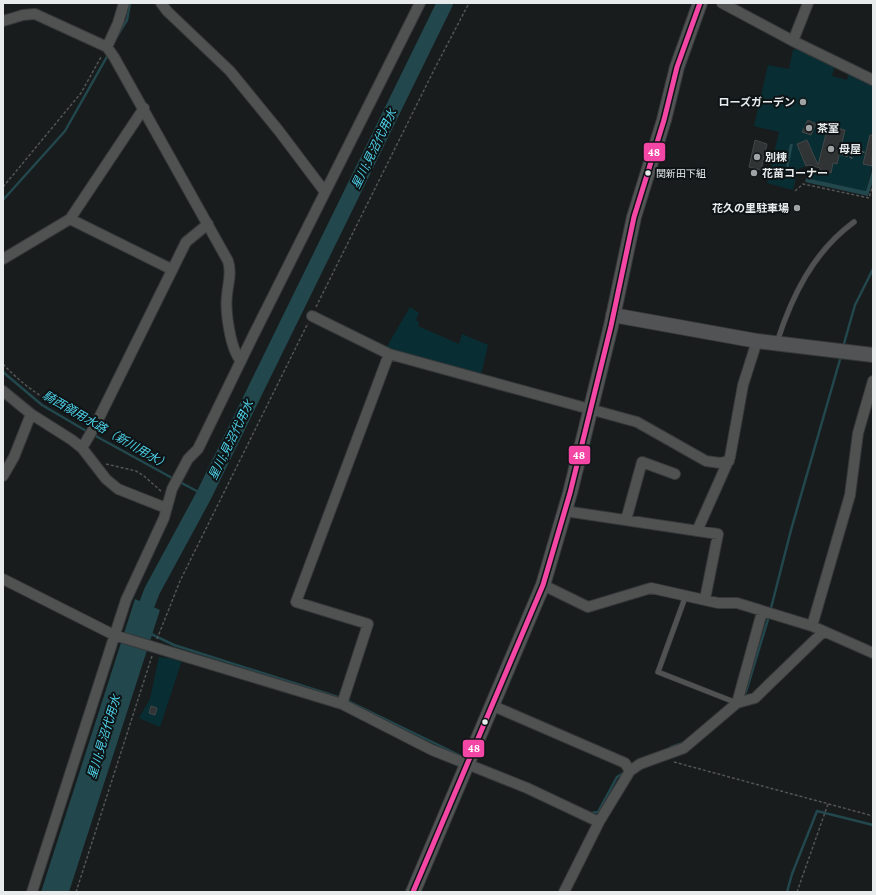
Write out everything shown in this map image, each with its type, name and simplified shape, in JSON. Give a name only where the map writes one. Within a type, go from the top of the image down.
[{"type":"street","points":[[107,47],[118,23],[124,3]]},
{"type":"street","points":[[161,3],[167,11],[230,71],[279,131],[325,192]]},
{"type":"street","points":[[32,892],[117,636],[134,578],[166,508],[168,491],[182,469],[198,449],[420,3]]},
{"type":"street","points":[[413,892],[543,585],[565,511],[613,315],[634,217],[664,120],[677,67],[700,3]]},
{"type":"street","points":[[722,3],[793,41],[873,80]]},
{"type":"street","points":[[793,41],[808,3]]},
{"type":"street","points":[[3,21],[23,15],[35,14],[107,47],[144,108],[228,261],[231,269],[226,312],[234,346],[241,361]]},
{"type":"street","points":[[3,259],[70,219],[144,108]]},
{"type":"street","points":[[70,219],[172,269]]},
{"type":"street","points":[[84,444],[186,242],[208,224]]},
{"type":"street","points":[[613,315],[757,341],[873,355]]},
{"type":"street","points":[[312,316],[389,354],[637,422],[706,461],[720,463],[728,461]]},
{"type":"street","points":[[697,531],[728,461],[743,385],[757,341]]},
{"type":"street","points":[[342,704],[368,624],[296,602],[389,354]]},
{"type":"street","points":[[812,626],[850,495],[858,433],[873,381]]},
{"type":"street","points":[[3,391],[30,414],[72,440],[84,444],[106,478],[118,489],[166,508]]},
{"type":"street","points":[[3,476],[14,457],[30,414]]},
{"type":"street","points":[[626,520],[642,462],[675,474]]},
{"type":"street","points":[[565,511],[718,534],[705,599]]},
{"type":"street","points":[[3,579],[117,636],[216,664],[342,704],[432,750],[599,822]]},
{"type":"street","points":[[543,585],[588,607],[651,588],[718,603],[738,603],[762,612],[812,626],[873,653]]},
{"type":"street","points":[[737,703],[762,612]]},
{"type":"street","points":[[564,892],[599,822],[630,771],[640,764],[684,748],[737,703],[755,698],[823,632]]},
{"type":"street","points":[[491,705],[625,763],[630,771]]},
{"type":"lane","points":[[776,343],[793,298],[803,279],[830,244],[854,222]]},
{"type":"lane","points":[[686,595],[658,672],[737,703]]},
{"type":"path","points":[[3,187],[81,93],[107,47]]},
{"type":"path","points":[[840,154],[852,158],[854,149],[866,153]]},
{"type":"path","points":[[795,191],[803,184],[869,198],[873,185]]},
{"type":"path","points":[[3,364],[31,390],[48,402],[93,426]]},
{"type":"path","points":[[102,462],[136,471],[147,478],[156,488],[168,491]]},
{"type":"path","points":[[76,892],[152,647]]},
{"type":"path","points":[[657,758],[873,816]]},
{"type":"path","points":[[797,892],[828,804]]},
{"type":"shaded area","points":[[799,48],[835,65],[832,76],[847,80],[849,73],[873,85],[873,139],[870,138],[864,164],[872,166],[873,162],[866,191],[806,178],[807,173],[820,174],[820,168],[809,165],[798,169],[793,190],[767,183],[779,132],[754,126],[768,65],[789,69],[793,50]]},
{"type":"shaded area","points":[[410,307],[419,313],[416,320],[419,322],[418,326],[459,344],[462,334],[488,345],[481,375],[386,348]]},
{"type":"shaded area","points":[[159,657],[182,660],[160,727],[139,718],[150,699]]},
{"type":"water","points":[[790,144],[793,144],[788,169],[786,164]]},
{"type":"water","points":[[873,167],[873,181],[868,196],[805,182],[806,178],[866,191]]},
{"type":"water","points":[[135,599],[160,610],[69,892],[41,892]]},
{"type":"building","name":"茶室","points":[[808,120],[816,124],[811,135],[802,132]]},
{"type":"building","name":"母屋","points":[[828,126],[845,130],[837,164],[833,163],[831,173],[820,170],[820,168],[809,165],[806,166],[797,144],[807,140],[818,165]]},
{"type":"building","points":[[870,135],[873,135],[872,166],[863,164]]},
{"type":"building","name":"別棟","points":[[755,140],[767,144],[761,170],[749,167]]},
{"type":"building","points":[[151,706],[157,708],[155,715],[149,713]]},
{"type":"waterway","points":[[116,38],[127,20],[130,3]]},
{"type":"waterway","name":"星川;見沼代用水","points":[[139,625],[152,591],[204,495],[445,3]]},
{"type":"waterway","points":[[3,200],[65,131],[109,53]]},
{"type":"waterway","points":[[843,347],[855,305],[873,269]]},
{"type":"waterway","points":[[770,612],[791,530],[841,356]]},
{"type":"waterway","name":"騎西領用水路（新川用水）","points":[[3,372],[42,405],[88,432]]},
{"type":"waterway","name":"騎西領用水路（新川用水）","points":[[92,434],[174,479]]},
{"type":"waterway","name":"騎西領用水路（新川用水）","points":[[178,481],[204,495]]},
{"type":"waterway","points":[[743,695],[746,692],[769,616]]},
{"type":"waterway","points":[[149,633],[174,645],[341,698]]},
{"type":"waterway","points":[[346,700],[463,757]]},
{"type":"waterway","points":[[671,747],[683,743]]},
{"type":"waterway","points":[[591,813],[598,812],[617,777],[625,772]]},
{"type":"waterway","points":[[787,892],[792,874],[817,811],[873,825]]},
{"type":"transit line","name":"48","points":[[413,892],[543,585],[570,493],[611,326],[634,217],[664,120],[677,67],[700,3]]},
{"type":"place","name":"ローズガーデン","points":[[803,102]]},
{"type":"place","name":"茶室","points":[[809,128]]},
{"type":"place","name":"母屋","points":[[831,149]]},
{"type":"place","name":"別棟","points":[[757,157]]},
{"type":"place","name":"関新田下組","points":[[648,173]]},
{"type":"place","name":"花苗コーナー","points":[[754,173]]},
{"type":"place","name":"花久の里駐車場","points":[[797,208]]}]
